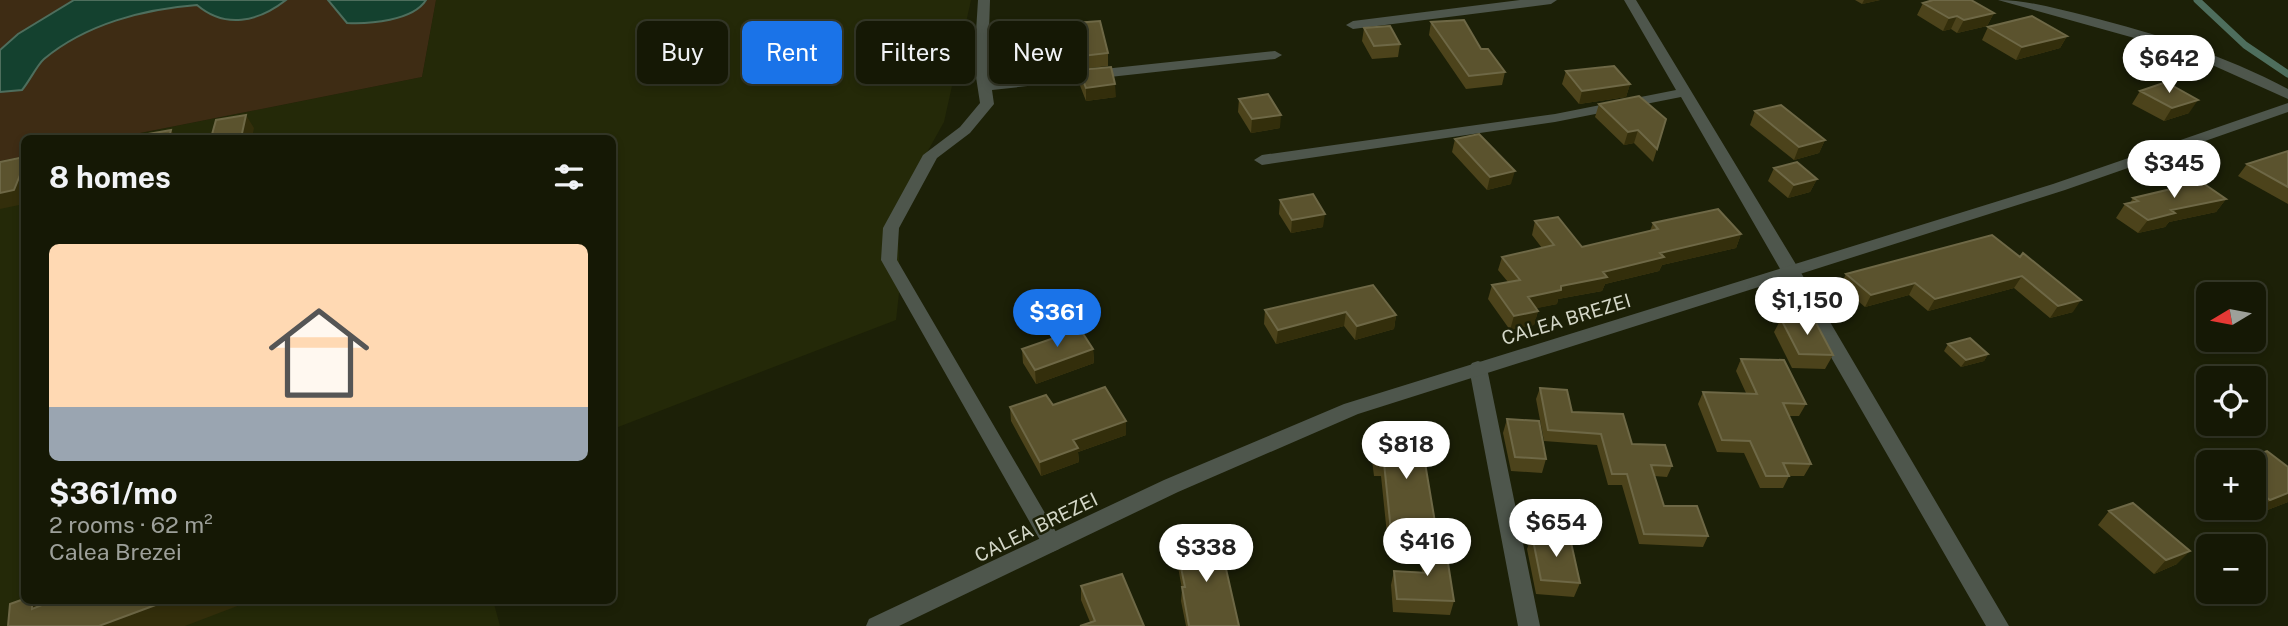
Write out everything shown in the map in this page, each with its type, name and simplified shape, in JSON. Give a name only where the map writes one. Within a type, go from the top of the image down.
[{"type":"street","points":[[984,0],[981,64],[987,104],[965,130],[930,155],[891,228],[889,260],[1052,543]]},
{"type":"street","points":[[1353,25],[1551,0]]},
{"type":"street","points":[[1630,0],[1792,271],[1998,626]]},
{"type":"street","points":[[2004,0],[2179,44],[2221,60],[2288,95]]},
{"type":"street","points":[[986,86],[1275,55]]},
{"type":"street","points":[[1262,160],[1555,118],[1686,92]]},
{"type":"street","name":"CALEA BREZEI","points":[[877,626],[1283,436],[1351,409],[2059,187],[2288,107]]},
{"type":"street","points":[[1478,368],[1529,626]]},
{"type":"shaded area","points":[[0,0],[436,0],[422,77],[130,135],[21,135],[21,157],[0,161]]},
{"type":"shaded area","points":[[74,0],[286,0],[253,18],[242,20],[219,17],[197,5],[157,10],[116,20],[60,47],[41,62],[22,90],[0,92],[0,50],[18,34]]},
{"type":"shaded area","points":[[328,0],[426,0],[420,7],[401,17],[378,22],[347,23]]},
{"type":"shaded area","points":[[436,0],[971,0],[966,21],[856,21],[856,84],[952,84],[944,122],[897,206],[900,284],[896,320],[616,428],[616,135],[130,135],[422,77]]},
{"type":"shaded area","points":[[21,157],[21,604],[494,604],[500,626],[0,626],[0,161]]},
{"type":"building","points":[[1933,0],[1971,0],[1994,13],[1964,20],[1957,16],[1949,18],[1923,3]]},
{"type":"building","points":[[2032,16],[2067,36],[2022,47],[1988,27]]},
{"type":"building","points":[[1464,20],[1481,49],[1488,49],[1505,72],[1469,76],[1431,22]]},
{"type":"building","points":[[1100,21],[1108,53],[1087,55],[1087,22]]},
{"type":"building","points":[[1390,26],[1400,44],[1374,46],[1364,28]]},
{"type":"building","points":[[1614,66],[1630,84],[1582,91],[1566,71]]},
{"type":"building","points":[[1111,67],[1115,84],[1086,88],[1087,69]]},
{"type":"building","points":[[2166,82],[2198,100],[2172,108],[2140,91]]},
{"type":"building","points":[[1268,94],[1281,115],[1252,119],[1239,99]]},
{"type":"building","points":[[1639,96],[1666,119],[1657,149],[1638,130],[1628,132],[1599,104]]},
{"type":"building","points":[[1781,105],[1825,140],[1799,147],[1755,111]]},
{"type":"building","points":[[246,115],[242,135],[212,135],[216,120]]},
{"type":"building","points":[[171,130],[170,135],[142,135]]},
{"type":"building","points":[[1479,134],[1515,171],[1490,177],[1455,139]]},
{"type":"building","points":[[2288,151],[2288,187],[2247,164]]},
{"type":"building","points":[[21,158],[21,172],[14,190],[0,193],[0,162]]},
{"type":"building","points":[[1797,162],[1817,179],[1794,185],[1774,168]]},
{"type":"building","points":[[2200,181],[2226,199],[2171,210],[2175,213],[2148,220],[2125,204],[2138,201],[2133,198]]},
{"type":"building","points":[[1313,194],[1325,214],[1292,220],[1280,200]]},
{"type":"building","points":[[1718,209],[1741,234],[1660,253],[1664,257],[1603,272],[1607,277],[1561,286],[1561,290],[1528,297],[1538,311],[1514,316],[1492,285],[1520,280],[1502,257],[1554,245],[1535,221],[1558,217],[1582,247],[1658,229],[1653,223]]},
{"type":"building","points":[[1992,235],[2020,257],[2023,253],[2081,300],[2058,306],[2022,276],[1935,299],[1915,283],[1871,295],[1846,274]]},
{"type":"building","points":[[1373,285],[1396,315],[1357,326],[1346,312],[1278,330],[1265,310]]},
{"type":"building","points":[[1781,319],[1814,319],[1833,355],[1799,354]]},
{"type":"building","points":[[1080,329],[1093,349],[1035,370],[1022,349]]},
{"type":"building","points":[[1970,338],[1988,354],[1966,360],[1948,344]]},
{"type":"building","points":[[1741,359],[1784,360],[1806,404],[1783,403],[1811,464],[1783,463],[1789,476],[1766,476],[1750,441],[1722,440],[1703,392],[1757,394]]},
{"type":"building","points":[[1105,387],[1126,421],[1073,440],[1078,448],[1040,462],[1010,407],[1046,395],[1053,405]]},
{"type":"building","points":[[1540,388],[1567,390],[1572,412],[1623,414],[1632,444],[1665,445],[1672,466],[1651,465],[1664,506],[1697,506],[1708,536],[1644,534],[1627,474],[1612,474],[1601,434],[1548,430]]},
{"type":"building","points":[[1507,419],[1539,421],[1546,459],[1515,457]]},
{"type":"building","points":[[1372,431],[1420,433],[1437,534],[1391,531],[1384,463],[1376,463]]},
{"type":"building","points":[[2266,451],[2288,467],[2288,493],[2270,500],[2266,497]]},
{"type":"building","points":[[2133,503],[2190,551],[2166,560],[2109,511]]},
{"type":"building","points":[[1532,535],[1570,538],[1580,583],[1541,580]]},
{"type":"building","points":[[1219,538],[1239,626],[1189,626],[1176,543]]},
{"type":"building","points":[[1424,543],[1445,544],[1454,601],[1397,599],[1394,571],[1428,573]]},
{"type":"building","points":[[1122,574],[1144,626],[1080,626],[1095,621],[1081,586]]},
{"type":"building","points":[[21,600],[21,604],[32,604],[32,609],[44,604],[158,604],[99,626],[8,626],[10,604]]},
{"type":"waterway","points":[[2197,0],[2245,45],[2288,74]]}]
